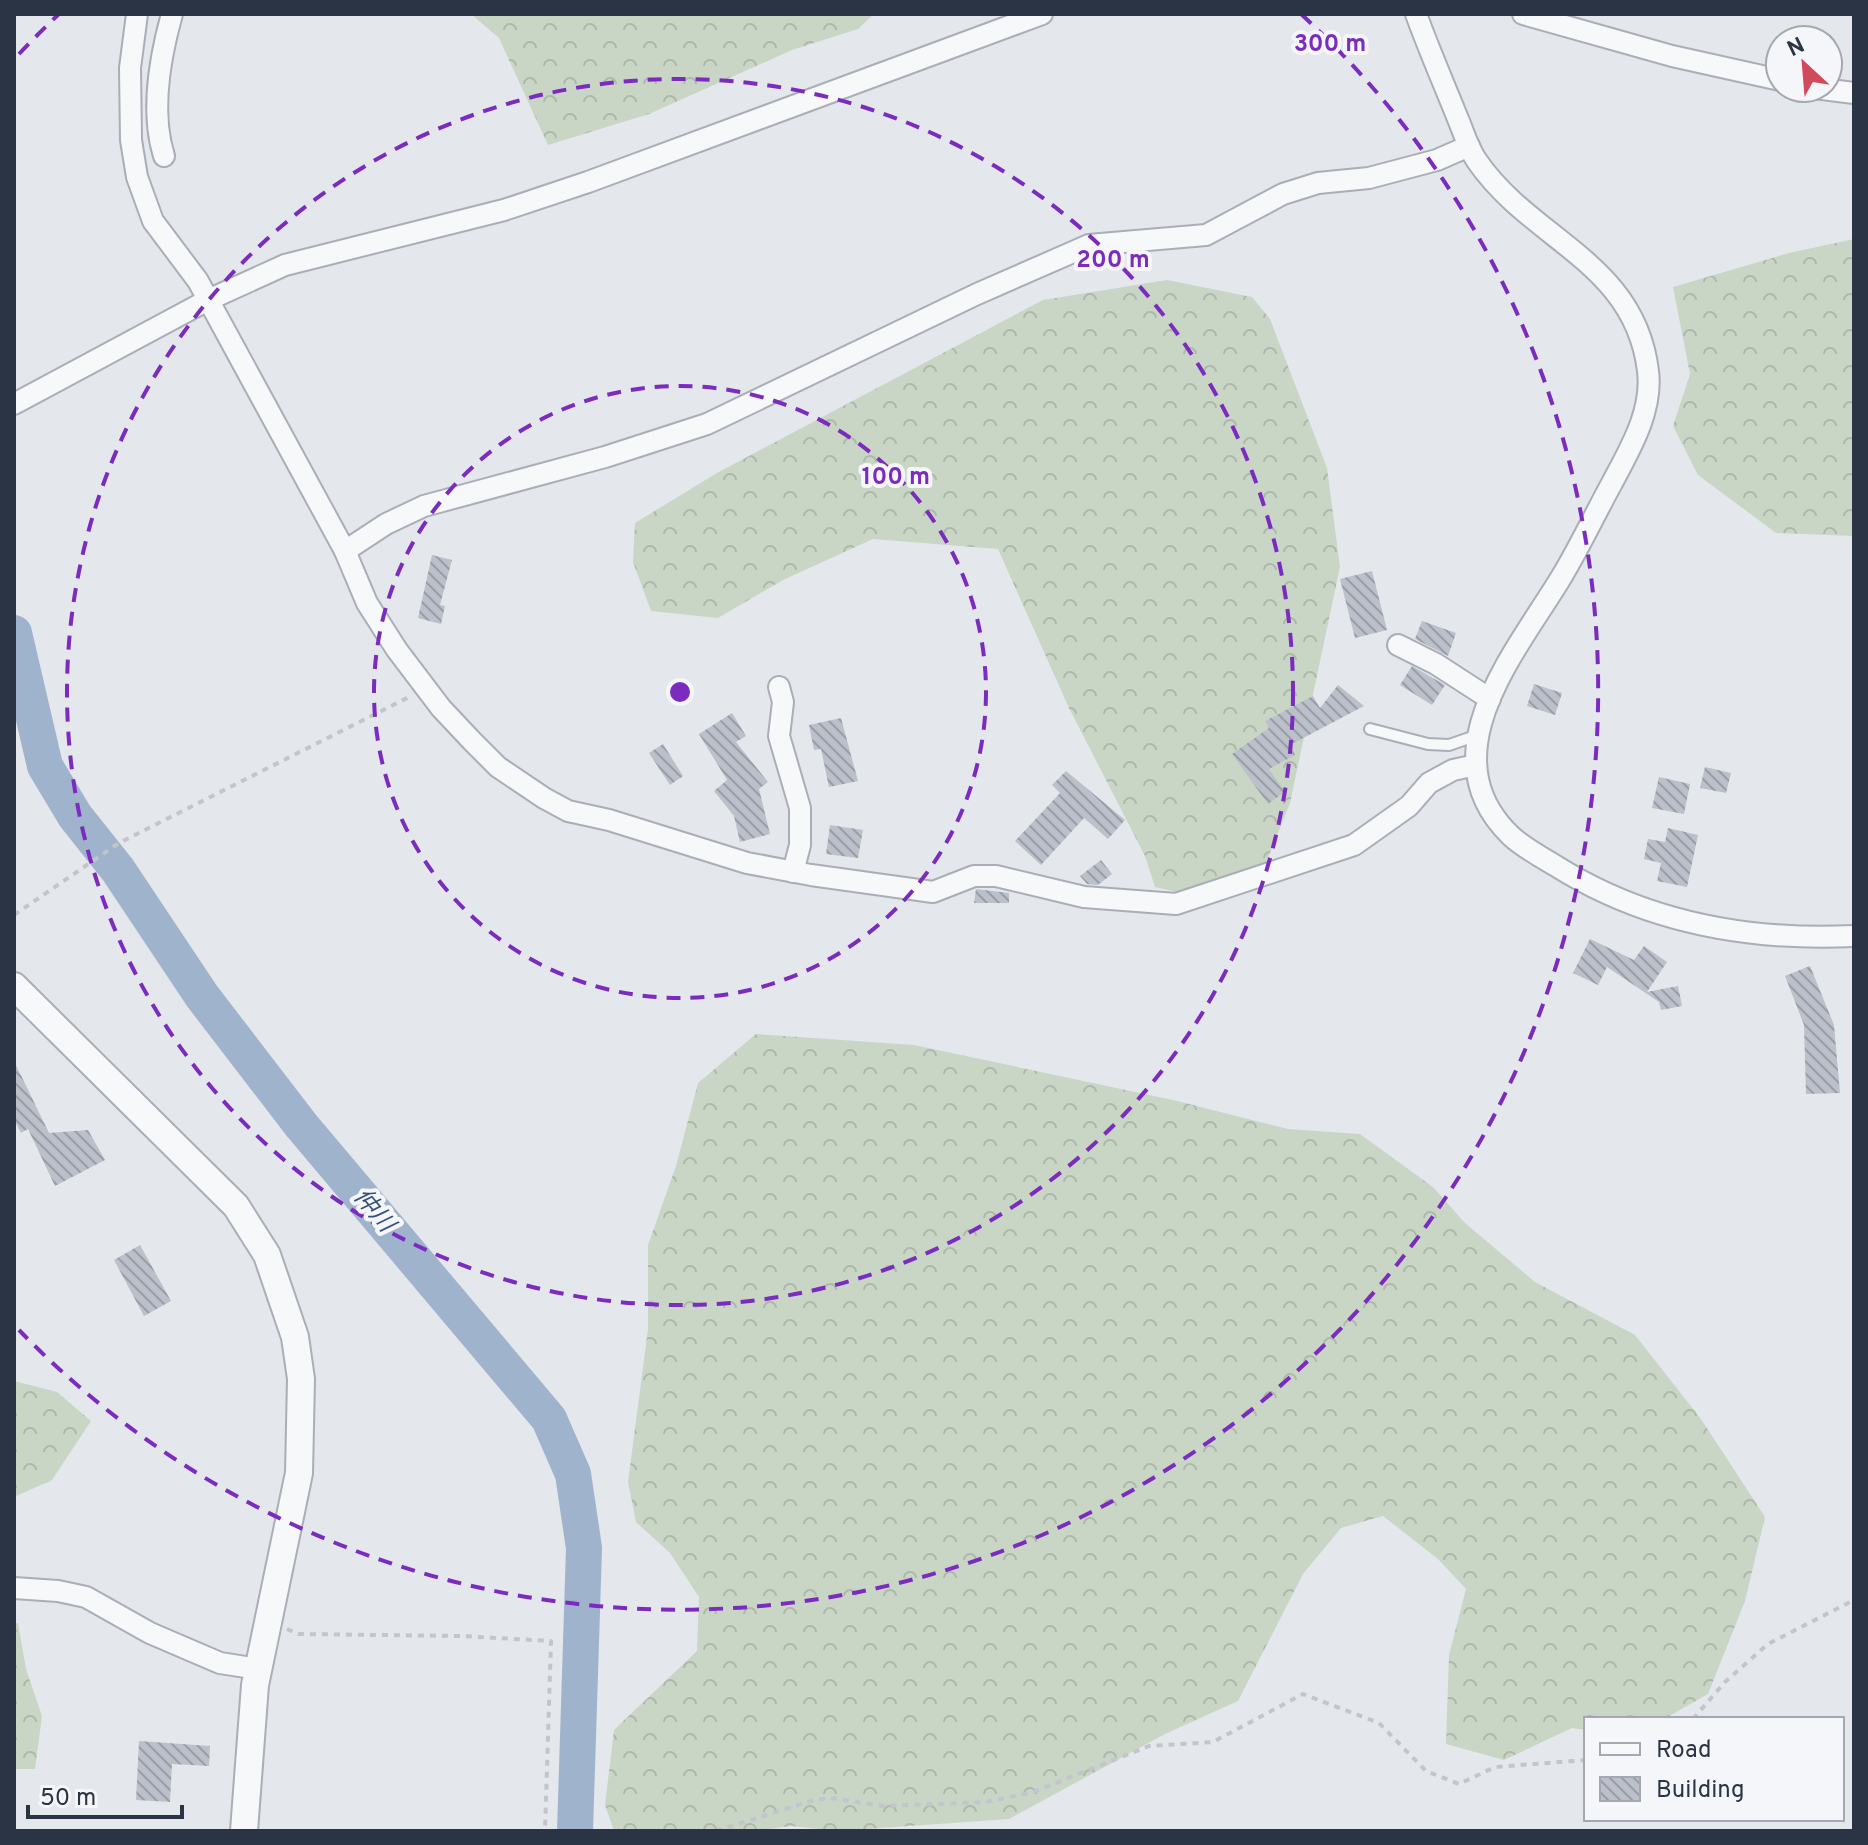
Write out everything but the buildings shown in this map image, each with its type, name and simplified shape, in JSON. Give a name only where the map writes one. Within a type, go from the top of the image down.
[{"type":"street","points":[[137,14],[129,111],[137,177],[153,221],[208,300],[345,551],[367,603],[423,684],[498,767],[568,811],[609,820],[747,863],[793,872],[933,892],[974,876],[996,876],[1084,897],[1176,904],[1354,845],[1409,806],[1429,783],[1453,770],[1476,765]]},
{"type":"street","points":[[164,156],[160,142],[160,65],[172,14]]},
{"type":"street","points":[[14,404],[245,281],[314,255],[436,229],[588,182],[1042,14]]},
{"type":"street","points":[[1416,14],[1477,161],[1511,199],[1604,276],[1629,309],[1646,357],[1649,377],[1647,401],[1636,437],[1561,577],[1509,654],[1490,699],[1478,735],[1476,765],[1490,807],[1512,837],[1598,890],[1633,905],[1696,925],[1758,935],[1854,936]]},
{"type":"street","points":[[1523,14],[1672,56],[1764,76]]},
{"type":"street","points":[[345,551],[386,524],[424,506],[605,457],[707,424],[977,294],[1089,245],[1206,235],[1283,194],[1318,183],[1369,178],[1437,160],[1469,146]]},
{"type":"street","points":[[1398,645],[1436,664],[1490,699]]},
{"type":"street","points":[[779,687],[783,702],[779,736],[800,808],[800,845],[793,872]]},
{"type":"street","points":[[14,986],[131,1106],[228,1198],[267,1255],[295,1337],[302,1415],[299,1473],[258,1669],[249,1739],[244,1831]]},
{"type":"street","points":[[14,1588],[58,1591],[86,1597],[150,1633],[220,1663],[258,1669]]},
{"type":"lane","points":[[1370,729],[1428,744],[1449,745],[1478,735]]},
{"type":"path","points":[[14,915],[25,911],[119,843],[284,757],[407,699],[423,684]]},
{"type":"path","points":[[1695,1717],[1725,1682],[1768,1644],[1854,1600]]},
{"type":"path","points":[[267,1619],[298,1634],[551,1641],[545,1831]]},
{"type":"path","points":[[716,1831],[831,1798],[882,1806],[986,1802],[1033,1792],[1149,1746],[1213,1742],[1303,1694],[1379,1723],[1426,1771],[1459,1784],[1495,1767],[1584,1760]]},
{"type":"green space","points":[[471,14],[874,14],[858,29],[792,50],[649,114],[548,145],[499,38]]},
{"type":"green space","points":[[1854,239],[1854,536],[1776,533],[1698,475],[1673,426],[1690,374],[1673,287],[1789,253]]},
{"type":"green space","points":[[1167,280],[1252,297],[1270,319],[1327,468],[1340,567],[1290,803],[1260,878],[1193,896],[1155,887],[1145,856],[1069,708],[998,549],[873,539],[783,580],[718,618],[651,611],[633,562],[635,523],[717,473],[1043,300]]},
{"type":"green space","points":[[756,1034],[914,1045],[1173,1100],[1288,1129],[1360,1134],[1433,1187],[1465,1223],[1535,1282],[1635,1335],[1701,1419],[1765,1517],[1745,1601],[1708,1694],[1668,1717],[1584,1717],[1584,1730],[1572,1728],[1504,1760],[1446,1744],[1449,1655],[1466,1589],[1438,1559],[1383,1516],[1341,1528],[1303,1574],[1238,1701],[1165,1734],[1009,1819],[838,1831],[791,1826],[755,1831],[614,1831],[605,1805],[614,1730],[697,1651],[699,1597],[670,1553],[636,1522],[628,1482],[648,1329],[648,1245],[676,1166],[698,1083]]},
{"type":"green space","points":[[14,1381],[57,1392],[91,1421],[52,1480],[14,1497]]},
{"type":"green space","points":[[18,1623],[26,1669],[42,1716],[35,1769],[14,1769],[14,1624]]},
{"type":"waterway","name":"仲川","points":[[14,633],[45,766],[75,816],[118,870],[202,996],[301,1125],[549,1419],[573,1474],[584,1548],[575,1831]]}]
